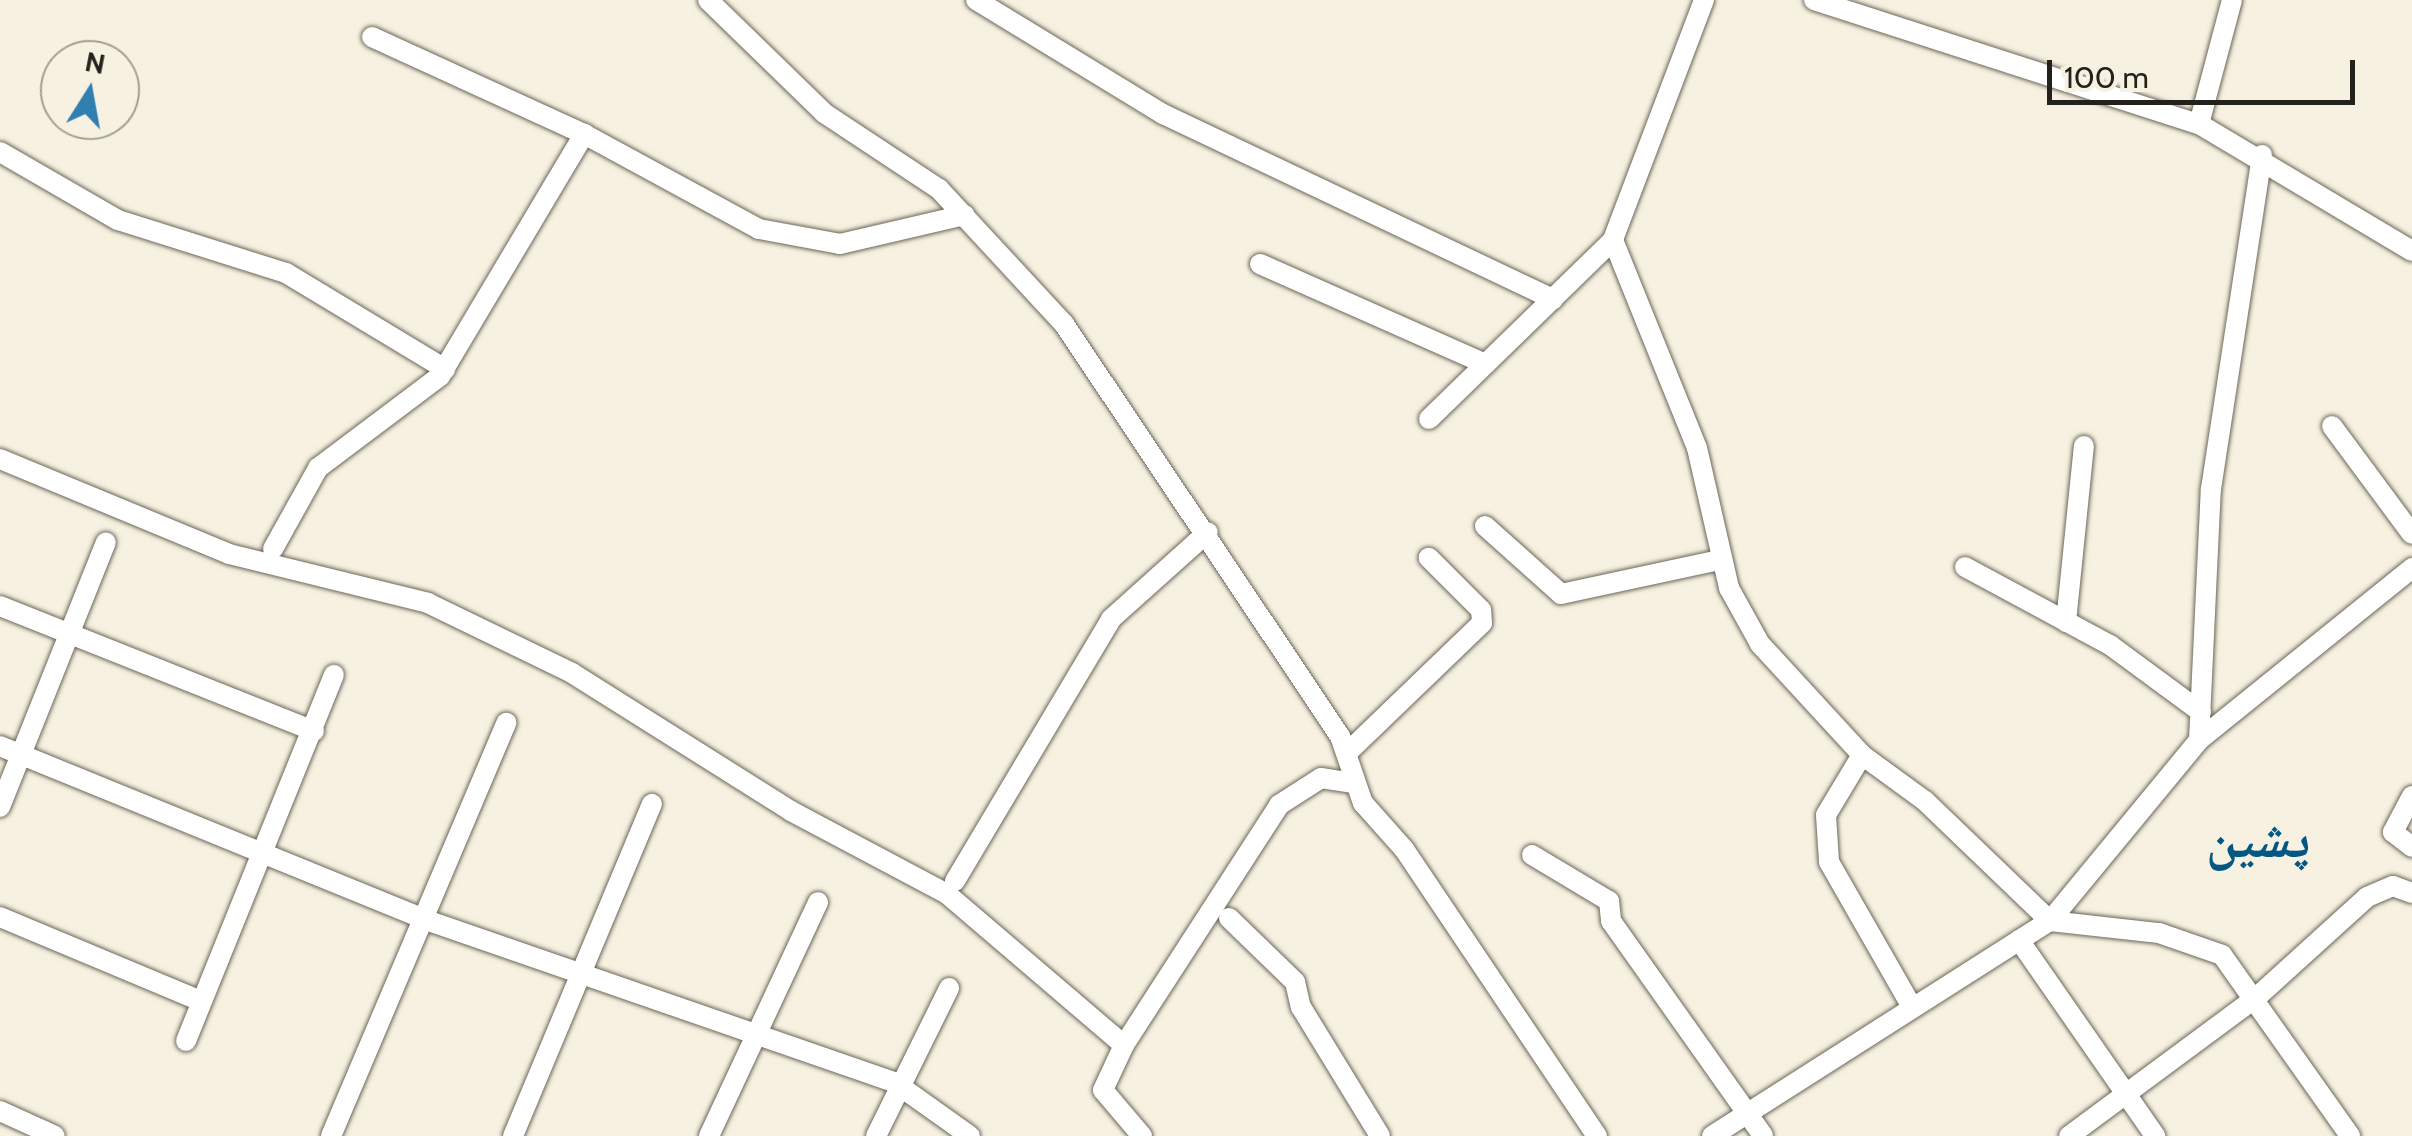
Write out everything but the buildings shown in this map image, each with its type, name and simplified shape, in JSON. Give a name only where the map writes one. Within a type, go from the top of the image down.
[{"type":"street","points":[[708,0],[824,113],[964,216],[1064,324],[1208,532],[1267,639],[1348,752],[1351,783],[1597,1136]]},
{"type":"street","points":[[976,0],[1163,114],[1553,298]]},
{"type":"street","points":[[1429,419],[1614,240],[1704,0]]},
{"type":"street","points":[[1814,0],[2199,124],[2262,154],[2412,251]]},
{"type":"street","points":[[2199,124],[2232,0]]},
{"type":"street","points":[[372,37],[584,134],[782,234],[840,244],[964,216]]},
{"type":"street","points":[[273,549],[318,468],[445,368],[584,134]]},
{"type":"street","points":[[0,152],[118,220],[286,273],[445,368]]},
{"type":"street","points":[[2199,740],[2211,489],[2262,154]]},
{"type":"street","points":[[1614,240],[1697,448],[1720,560],[1760,644],[1862,755],[1925,801],[2050,921],[2159,933],[2222,955],[2258,996],[2350,1136]]},
{"type":"street","points":[[1260,264],[1486,364]]},
{"type":"street","points":[[2332,426],[2412,534]]},
{"type":"street","points":[[2066,622],[2084,446]]},
{"type":"street","points":[[0,460],[229,554],[428,603],[572,673],[791,811],[946,894],[1124,1045]]},
{"type":"street","points":[[1485,526],[1561,594],[1720,560]]},
{"type":"street","points":[[955,880],[1111,619],[1208,532]]},
{"type":"street","points":[[0,807],[106,542]]},
{"type":"street","points":[[1348,752],[1482,623],[1481,610],[1429,558]]},
{"type":"street","points":[[1965,567],[2066,622],[2201,712]]},
{"type":"street","points":[[1712,1136],[2050,921],[2199,740],[2412,568]]},
{"type":"street","points":[[0,606],[314,731]]},
{"type":"street","points":[[186,1041],[266,852],[334,676]]},
{"type":"street","points":[[332,1136],[506,723]]},
{"type":"street","points":[[0,746],[426,920],[587,972],[898,1085],[970,1136]]},
{"type":"street","points":[[1862,755],[1826,815],[1829,862],[1912,1008]]},
{"type":"street","points":[[1142,1136],[1103,1090],[1124,1045],[1280,804],[1320,778],[1351,783]]},
{"type":"street","points":[[2412,796],[2393,832],[2412,847]]},
{"type":"street","points":[[513,1136],[587,972],[652,804]]},
{"type":"street","points":[[1532,855],[1609,901],[1611,921],[1764,1136]]},
{"type":"street","points":[[2069,1136],[2258,996],[2367,897],[2393,886],[2412,893]]},
{"type":"street","points":[[709,1136],[818,902]]},
{"type":"street","points":[[0,916],[201,1000]]},
{"type":"street","points":[[1229,918],[1295,982],[1301,1007],[1380,1136]]},
{"type":"street","points":[[2018,940],[2155,1136]]},
{"type":"street","points":[[876,1136],[949,988]]},
{"type":"street","points":[[0,1111],[17,1128],[55,1136]]},
{"type":"district","name":"پشین","points":[[2258,839]]}]
